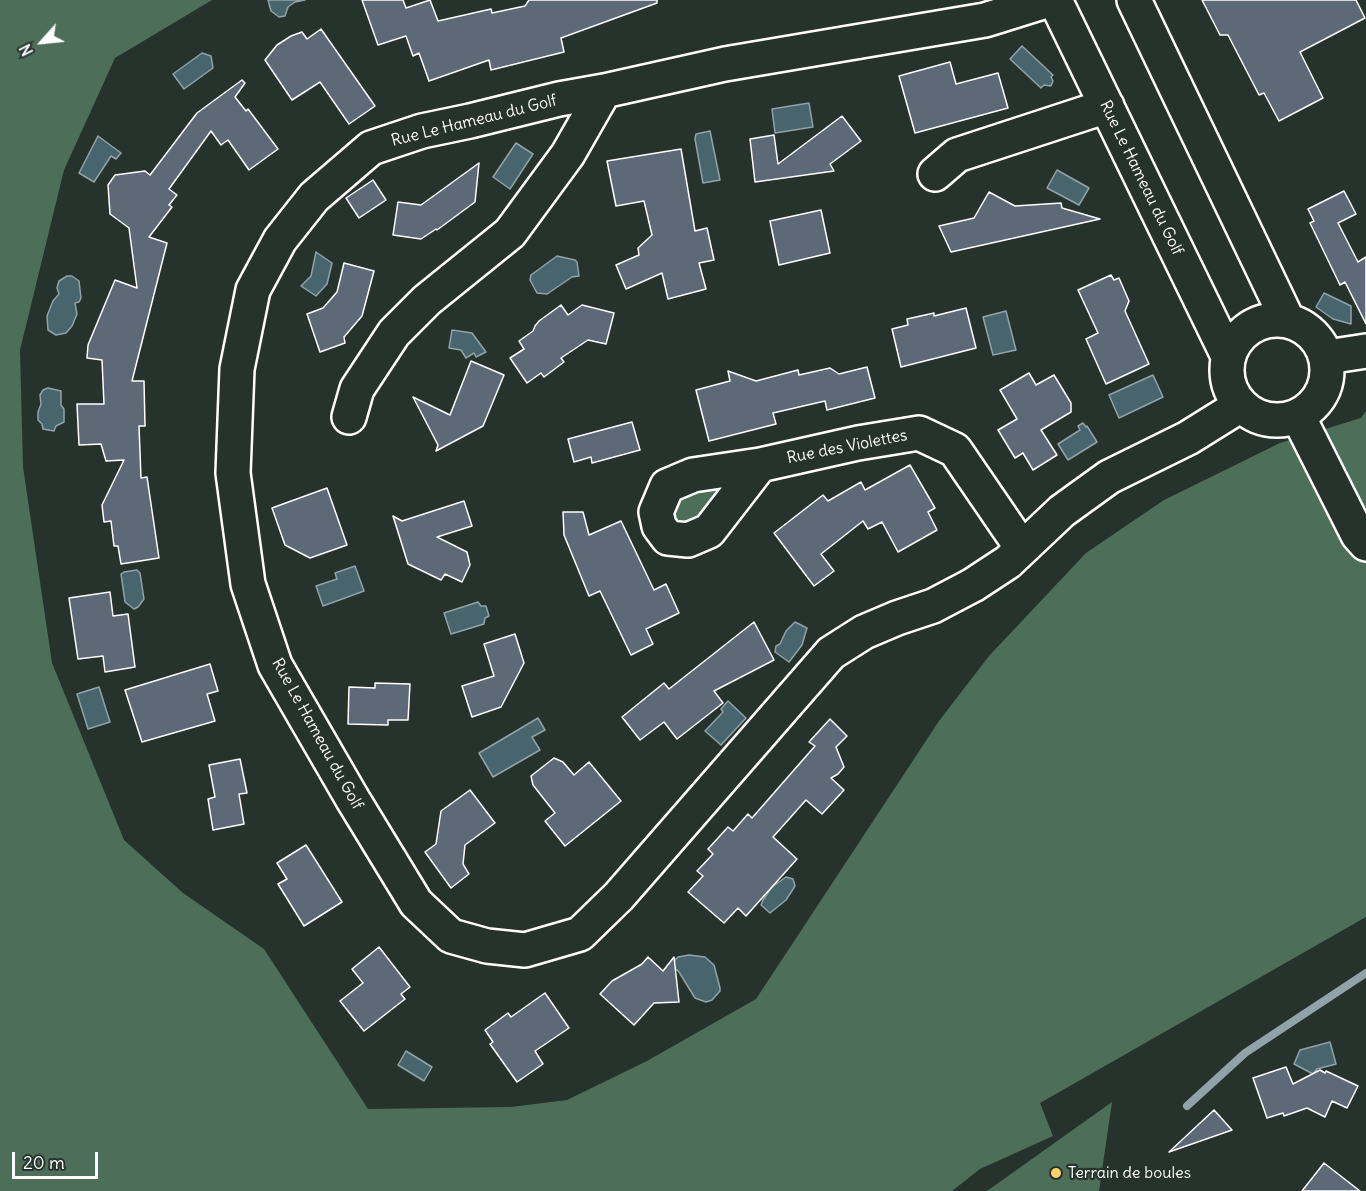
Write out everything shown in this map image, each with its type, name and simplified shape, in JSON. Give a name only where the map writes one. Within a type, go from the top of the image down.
[{"type":"street","name":"Rue Le Hameau du Golf","points":[[1049,0],[985,20],[725,64],[559,99],[422,131],[371,148],[314,197],[280,240],[253,290],[237,369],[233,473],[248,584],[275,665],[416,903],[451,936],[487,946],[525,950],[580,934],[619,896],[831,653],[864,632],[933,606],[974,585],[1008,562],[1062,511],[1109,477],[1188,438],[1240,405]]},
{"type":"street","name":"Rue Le Hameau du Golf","points":[[1055,0],[1228,356]]},
{"type":"street","points":[[1134,0],[1287,319]]},
{"type":"street","points":[[348,417],[357,389],[394,333],[427,300],[510,233],[568,154],[603,91]]},
{"type":"street","points":[[935,174],[957,155],[1107,106]]},
{"type":"street","points":[[1287,319],[1312,332],[1327,357],[1327,381],[1317,402],[1298,416],[1278,420],[1257,417],[1240,405],[1228,382],[1228,356],[1240,334],[1254,325],[1262,321],[1287,319]]},
{"type":"street","points":[[1327,357],[1366,351]]},
{"type":"street","points":[[1298,416],[1359,535],[1366,544]]},
{"type":"street","name":"Rue des Violettes","points":[[760,465],[858,443],[919,433],[955,450],[1022,548]]},
{"type":"green space","points":[[0,0],[212,0],[115,58],[64,170],[20,350],[23,467],[52,663],[124,840],[183,893],[264,949],[368,1109],[511,1107],[567,1100],[647,1061],[756,999],[939,721],[989,656],[1086,553],[1164,500],[1280,443],[1361,418],[1366,411],[1366,917],[1040,1103],[1053,1136],[980,1169],[952,1191],[0,1191]]},
{"type":"green space","points":[[715,484],[724,495],[693,525],[680,525],[674,521],[669,514],[672,499]]},
{"type":"green space","points":[[1112,1102],[1099,1191],[987,1191]]},
{"type":"water","points":[[268,0],[305,0],[295,2],[288,7],[285,16],[279,17],[271,11]]},
{"type":"water","points":[[1022,46],[1053,75],[1051,86],[1044,85],[1041,88],[1010,59]]},
{"type":"water","points":[[202,53],[211,56],[213,68],[184,89],[173,74]]},
{"type":"water","points":[[809,103],[813,127],[775,133],[772,109]]},
{"type":"water","points":[[710,131],[720,180],[703,183],[695,139],[696,134]]},
{"type":"water","points":[[98,136],[121,153],[116,159],[111,156],[94,182],[79,173]]},
{"type":"water","points":[[516,143],[533,154],[510,189],[493,177]]},
{"type":"water","points":[[1057,170],[1089,188],[1079,205],[1047,188]]},
{"type":"water","points":[[316,252],[332,263],[327,284],[316,296],[301,286],[311,276]]},
{"type":"water","points":[[557,256],[575,260],[579,276],[572,277],[547,294],[537,293],[530,280],[531,275]]},
{"type":"water","points":[[72,276],[79,281],[81,298],[75,303],[77,314],[72,326],[66,333],[56,335],[48,330],[47,316],[53,301],[59,294],[57,288],[59,281]]},
{"type":"water","points":[[1324,293],[1351,306],[1351,324],[1333,319],[1316,307]]},
{"type":"water","points":[[1006,311],[1016,350],[993,355],[983,317]]},
{"type":"water","points":[[452,330],[472,333],[486,352],[476,357],[474,353],[466,358],[461,350],[449,348]]},
{"type":"water","points":[[1153,375],[1163,397],[1119,418],[1109,395]]},
{"type":"water","points":[[48,388],[61,391],[61,405],[64,409],[64,422],[56,426],[54,431],[43,429],[38,420],[40,395]]},
{"type":"water","points":[[1083,423],[1097,442],[1068,460],[1058,444],[1080,430],[1078,426]]},
{"type":"water","points":[[355,566],[364,591],[323,606],[316,586],[337,579],[335,573]]},
{"type":"water","points":[[137,570],[140,573],[144,599],[134,609],[125,602],[121,574]]},
{"type":"water","points":[[478,602],[481,606],[486,606],[489,616],[485,618],[484,624],[451,634],[444,613]]},
{"type":"water","points":[[795,622],[807,628],[802,645],[789,662],[775,652],[776,646],[780,644],[786,631]]},
{"type":"water","points":[[99,687],[110,722],[88,729],[77,694]]},
{"type":"water","points":[[728,701],[746,718],[721,745],[705,731],[723,712],[721,709]]},
{"type":"water","points":[[538,718],[545,730],[532,737],[540,750],[493,777],[479,753]]},
{"type":"water","points":[[786,877],[793,879],[795,886],[786,900],[770,913],[761,905],[763,900],[772,887]]},
{"type":"water","points":[[689,955],[705,957],[714,965],[720,991],[712,1000],[706,1002],[695,998],[679,972],[671,964],[678,957]]},
{"type":"water","points":[[1330,1042],[1336,1064],[1317,1069],[1313,1074],[1294,1064],[1300,1050]]},
{"type":"water","points":[[406,1051],[432,1067],[424,1081],[398,1065]]},
{"type":"building","points":[[362,0],[403,0],[406,8],[430,0],[438,21],[491,9],[492,13],[525,6],[529,0],[657,0],[657,3],[561,38],[564,52],[491,70],[489,60],[429,81],[419,53],[413,56],[406,36],[378,45]]},
{"type":"building","points":[[1202,0],[1356,0],[1365,18],[1300,52],[1323,98],[1279,121],[1264,93],[1259,95],[1228,35],[1220,35]]},
{"type":"building","points":[[321,29],[375,106],[349,124],[320,82],[292,100],[265,60],[277,45],[291,36],[302,32],[307,39]]},
{"type":"building","points":[[950,62],[956,84],[998,73],[1008,108],[915,133],[899,76]]},
{"type":"building","points":[[242,80],[245,83],[235,97],[246,111],[248,109],[278,149],[249,170],[228,140],[221,145],[211,131],[169,189],[177,195],[169,205],[172,207],[149,237],[167,243],[132,381],[144,381],[145,426],[139,426],[141,478],[147,477],[159,558],[121,564],[118,546],[114,546],[111,521],[104,522],[102,505],[124,460],[106,461],[101,444],[79,445],[77,404],[104,404],[102,360],[87,358],[88,345],[115,280],[137,288],[129,228],[110,214],[108,185],[115,175],[145,171],[150,175],[197,113]]},
{"type":"building","points":[[842,116],[861,141],[830,164],[834,171],[755,182],[750,139],[774,135],[778,164]]},
{"type":"building","points":[[681,149],[695,231],[707,228],[714,260],[699,263],[706,289],[668,299],[662,273],[626,289],[616,265],[639,255],[638,248],[652,235],[644,201],[616,206],[607,161]]},
{"type":"building","points":[[479,163],[475,202],[421,239],[393,235],[398,202],[421,205]]},
{"type":"building","points":[[373,180],[386,200],[359,218],[346,198]]},
{"type":"building","points":[[1344,191],[1356,214],[1338,223],[1358,262],[1366,257],[1366,324],[1345,282],[1340,285],[1310,223],[1314,221],[1308,209]]},
{"type":"building","points":[[989,192],[1015,206],[1061,203],[1062,208],[1100,219],[951,252],[939,226],[974,218]]},
{"type":"building","points":[[821,210],[830,253],[779,265],[770,221]]},
{"type":"building","points":[[344,263],[374,271],[362,316],[344,337],[345,343],[320,352],[307,314],[323,308],[337,292]]},
{"type":"building","points":[[1111,275],[1114,280],[1119,278],[1129,301],[1125,311],[1149,364],[1106,384],[1086,339],[1098,333],[1078,290]]},
{"type":"building","points":[[561,305],[568,315],[582,305],[614,313],[606,344],[588,340],[561,358],[564,362],[544,377],[541,373],[527,383],[510,358],[524,349],[519,341],[533,331],[539,321]]},
{"type":"building","points":[[966,308],[976,348],[901,367],[892,329],[908,325],[907,319],[934,313],[934,316]]},
{"type":"building","points":[[471,361],[504,375],[483,426],[436,451],[438,445],[413,397],[450,415]]},
{"type":"building","points":[[867,367],[875,398],[827,410],[825,401],[773,413],[776,424],[709,441],[696,390],[730,381],[728,371],[756,381],[798,370],[799,375],[830,368],[839,374]]},
{"type":"building","points":[[1029,373],[1036,385],[1054,375],[1071,403],[1071,412],[1041,430],[1057,455],[1033,470],[1023,453],[1015,458],[998,430],[1017,419],[1000,390]]},
{"type":"building","points":[[632,422],[640,450],[592,463],[591,457],[574,462],[568,439]]},
{"type":"building","points":[[910,465],[935,508],[928,512],[937,530],[898,552],[882,522],[868,529],[863,521],[821,554],[834,571],[814,586],[774,533],[823,495],[828,501],[861,482],[865,490]]},
{"type":"building","points":[[327,488],[347,545],[310,558],[285,545],[272,508]]},
{"type":"building","points":[[464,501],[472,526],[437,537],[467,552],[470,565],[462,582],[445,574],[441,580],[408,564],[393,516],[402,521]]},
{"type":"building","points":[[563,512],[583,512],[589,535],[621,521],[654,590],[666,584],[679,613],[646,629],[653,644],[631,655],[600,591],[589,596],[564,535]]},
{"type":"building","points":[[110,592],[113,616],[128,614],[135,667],[105,672],[103,656],[78,659],[69,598]]},
{"type":"building","points":[[754,622],[774,660],[714,691],[723,703],[677,739],[664,722],[640,740],[622,717],[664,683],[669,689]]},
{"type":"building","points":[[515,634],[524,663],[501,707],[472,717],[462,686],[494,676],[484,644]]},
{"type":"building","points":[[210,664],[218,691],[207,694],[215,721],[142,742],[125,690]]},
{"type":"building","points":[[375,683],[410,684],[408,720],[388,720],[388,725],[348,724],[349,687],[375,688]]},
{"type":"building","points":[[830,719],[847,736],[836,747],[844,767],[831,778],[844,790],[822,814],[806,800],[773,837],[797,859],[746,916],[738,908],[724,923],[688,892],[703,876],[697,871],[713,854],[708,849],[728,827],[733,831],[748,814],[752,818],[815,746],[809,742]]},
{"type":"building","points":[[554,758],[563,762],[574,775],[589,762],[621,801],[565,846],[545,821],[555,813],[533,785],[531,776]]},
{"type":"building","points":[[240,759],[247,793],[239,794],[244,824],[213,830],[208,799],[215,797],[209,765]]},
{"type":"building","points":[[470,790],[495,823],[465,845],[463,864],[469,874],[451,888],[425,852],[436,844],[441,811]]},
{"type":"building","points":[[306,845],[342,902],[304,926],[278,884],[287,879],[277,863]]},
{"type":"building","points":[[379,947],[410,987],[401,994],[405,999],[364,1031],[340,1001],[363,983],[352,969]]},
{"type":"building","points":[[648,957],[663,971],[674,957],[679,1002],[654,1003],[634,1025],[600,994],[612,981],[642,964]]},
{"type":"building","points":[[545,993],[569,1028],[535,1051],[543,1064],[517,1082],[490,1044],[493,1042],[485,1030],[508,1013],[511,1017]]},
{"type":"building","points":[[1286,1067],[1293,1084],[1320,1070],[1358,1086],[1347,1108],[1332,1101],[1325,1117],[1307,1108],[1284,1116],[1283,1113],[1267,1118],[1253,1078]]},
{"type":"building","points":[[1214,1110],[1232,1130],[1169,1152]]},
{"type":"building","points":[[1324,1163],[1360,1191],[1302,1191]]},
{"type":"waterway","points":[[1187,1106],[1245,1053],[1366,973]]},
{"type":"place","name":"Terrain de boules","points":[[1056,1173]]}]
